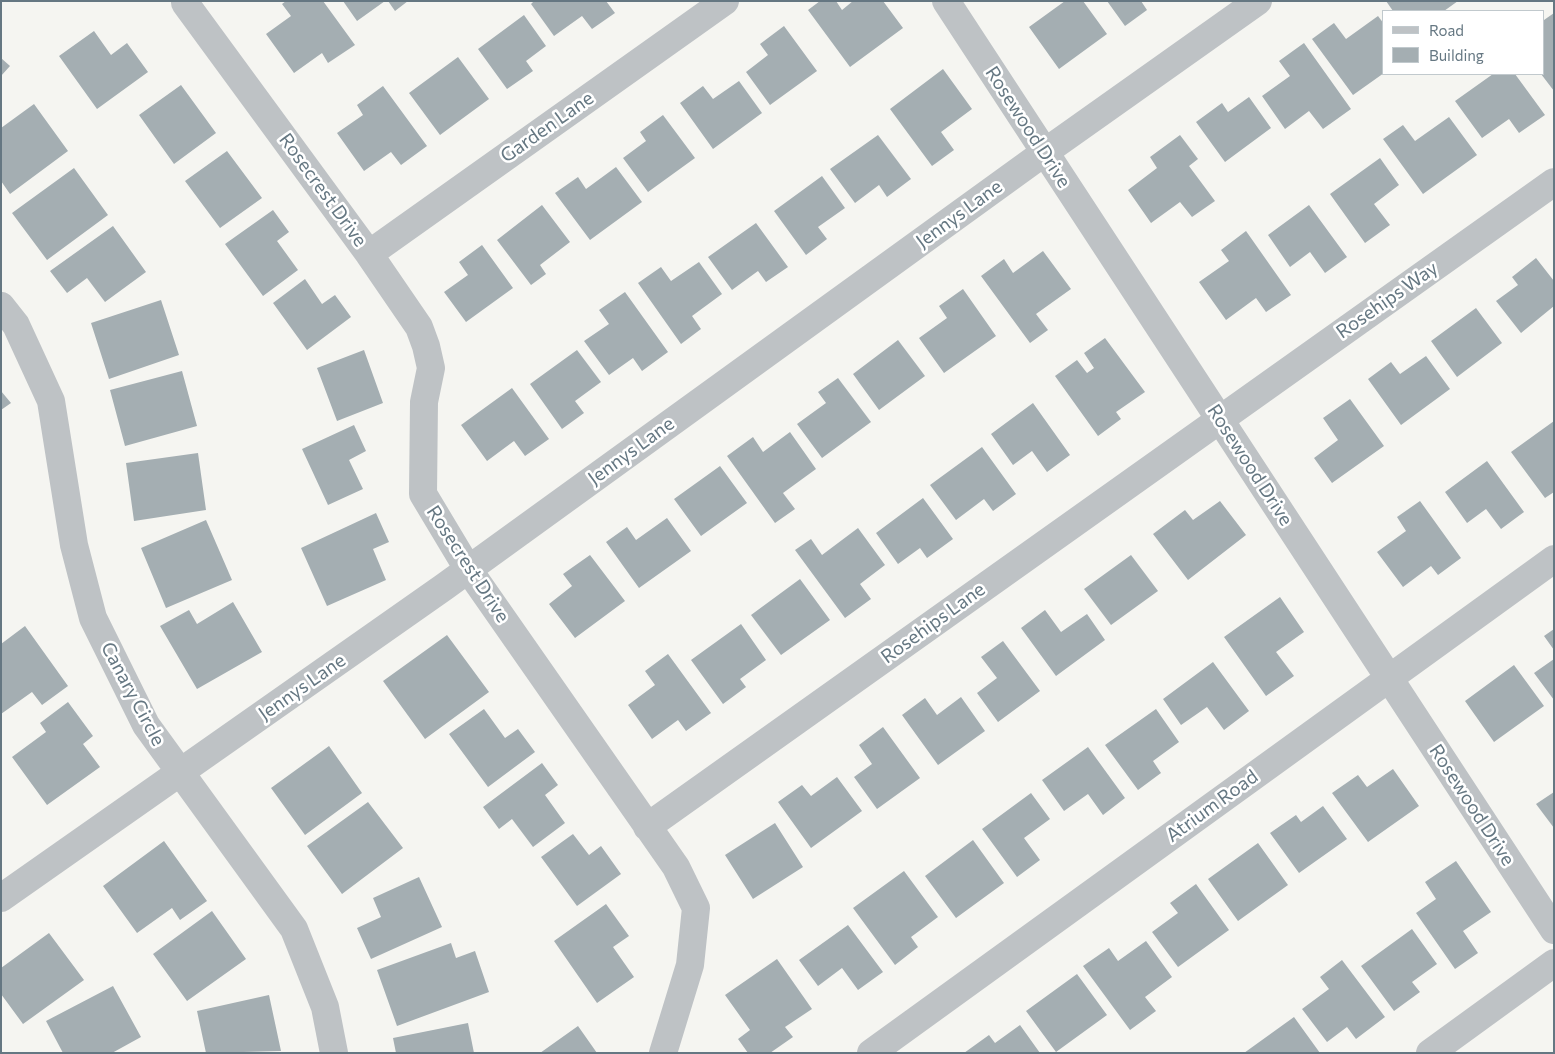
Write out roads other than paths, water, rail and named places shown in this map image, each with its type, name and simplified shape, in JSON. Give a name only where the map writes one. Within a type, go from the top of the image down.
[{"type":"street","name":"Garden Lane","points":[[370,254],[725,1]]},
{"type":"street","name":"Rosewood Drive","points":[[946,1],[1554,930]]},
{"type":"street","name":"Jennys Lane","points":[[1,898],[468,569],[1045,152],[1258,1]]},
{"type":"street","name":"Rosecrest Drive","points":[[186,2],[370,254],[418,327],[426,346],[431,368],[424,402],[423,494],[468,569],[676,867],[696,908],[690,965],[663,1053]]},
{"type":"street","name":"Rosehips Way","points":[[1220,418],[1554,182]]},
{"type":"street","name":"Canary Circle","points":[[1,306],[16,326],[51,401],[74,545],[94,618],[146,725],[179,774],[294,929],[325,1007],[334,1053]]},
{"type":"street","name":"Rosehips Lane","points":[[647,827],[1220,418]]},
{"type":"street","name":"Atrium Road","points":[[871,1053],[1554,560]]},
{"type":"street","points":[[1430,1053],[1554,963]]}]
